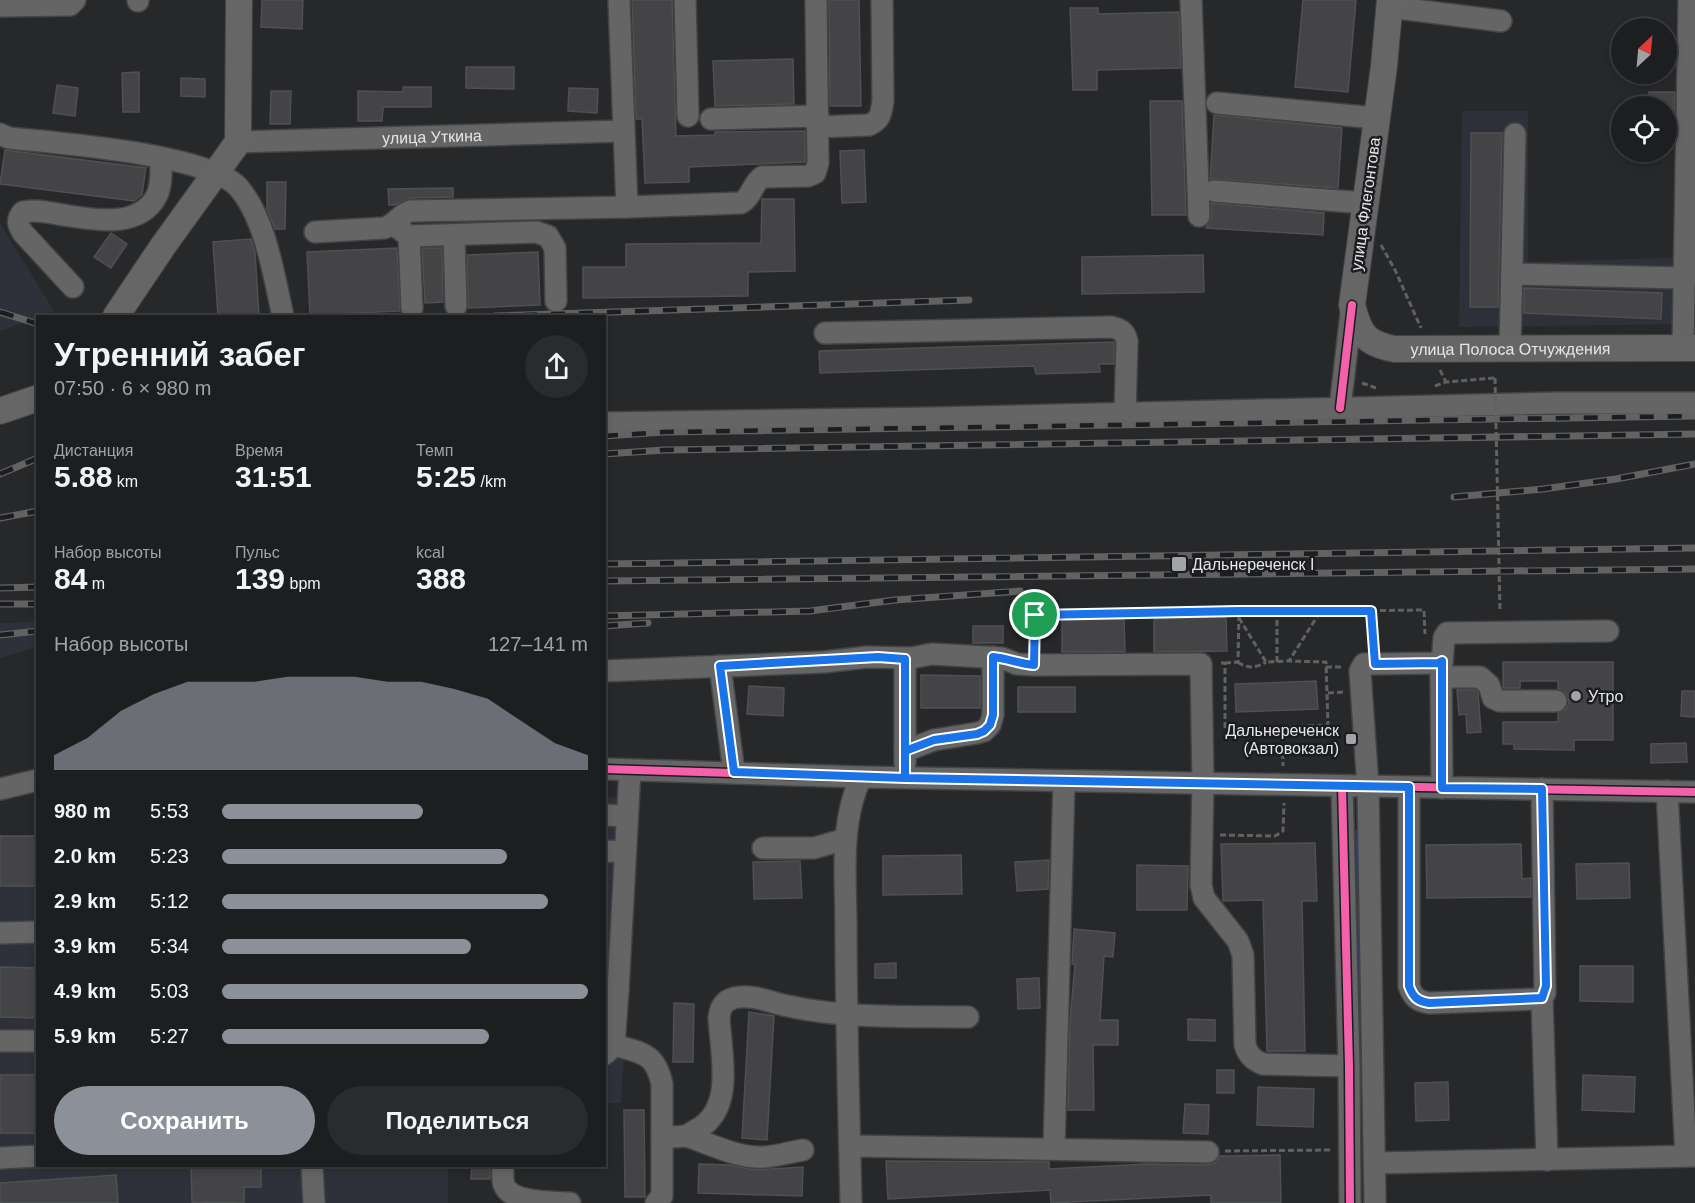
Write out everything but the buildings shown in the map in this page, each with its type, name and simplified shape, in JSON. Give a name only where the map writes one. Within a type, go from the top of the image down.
[{"type":"main road","points":[[117,315],[238,142],[238,0]]},
{"type":"main road","name":"улица Флегонтова","points":[[1352,305],[1384,66],[1390,3]]},
{"type":"main road","name":"улица Полоса Отчуждения","points":[[1352,305],[1358,327],[1370,341],[1395,349],[1510,348],[1689,340]]},
{"type":"main road","points":[[0,411],[36,399]]},
{"type":"street","points":[[0,6],[70,5],[75,0]]},
{"type":"street","points":[[619,0],[627,207]]},
{"type":"street","points":[[685,0],[688,116]]},
{"type":"street","points":[[412,309],[399,216],[410,211],[741,203],[749,197],[756,180],[762,177],[808,176],[815,173],[818,163],[816,0]]},
{"type":"street","points":[[711,119],[869,125],[876,122],[881,117],[883,101],[882,0]]},
{"type":"street","points":[[1191,0],[1198,216]]},
{"type":"street","points":[[1689,2],[1689,340]]},
{"type":"street","points":[[1390,3],[1502,21]]},
{"type":"street","points":[[1216,103],[1377,118]]},
{"type":"street","name":"улица Уткина","points":[[238,142],[623,131]]},
{"type":"street","points":[[0,134],[9,138],[118,150],[161,158],[216,173],[229,180],[240,190],[258,223],[267,248],[283,315]]},
{"type":"street","points":[[1510,348],[1515,134]]},
{"type":"street","points":[[73,287],[23,233],[18,224],[19,217],[23,212],[33,210],[105,219],[129,218],[140,214],[158,194],[161,158]]},
{"type":"street","points":[[1214,191],[1365,203]]},
{"type":"street","points":[[315,232],[384,228],[454,236],[536,232],[548,236],[555,248],[556,301]]},
{"type":"street","points":[[454,236],[456,306]]},
{"type":"street","points":[[1512,274],[1690,273]]},
{"type":"street","name":"улица Флегонтова","points":[[1340,408],[1352,305]]},
{"type":"street","points":[[825,333],[1100,327],[1120,329],[1127,341],[1125,413]]},
{"type":"street","points":[[606,423],[1558,403],[1695,403]]},
{"type":"street","points":[[1442,788],[1436,667],[1447,633],[1608,631]]},
{"type":"street","points":[[606,671],[824,662],[856,658],[905,659],[932,654],[993,657],[1017,664],[1034,665],[1201,664],[1202,885],[1204,898],[1238,941],[1243,955],[1245,1045],[1251,1057],[1263,1064],[1349,1066]]},
{"type":"street","points":[[905,751],[934,740],[977,734],[990,725],[993,715],[993,657]]},
{"type":"street","points":[[905,659],[905,778]]},
{"type":"street","points":[[1376,1203],[1368,787],[1360,671],[1364,664],[1436,667],[1480,677],[1489,685],[1493,698],[1500,701],[1556,701]]},
{"type":"street","points":[[720,666],[734,772]]},
{"type":"street","points":[[606,769],[905,778],[1695,792]]},
{"type":"street","points":[[630,770],[627,816],[615,851],[609,1049],[639,1052],[651,1059],[658,1069],[662,1084],[662,1196],[656,1203]]},
{"type":"street","points":[[851,1203],[846,1015],[846,839],[848,812],[861,777]]},
{"type":"street","points":[[0,789],[36,780]]},
{"type":"street","points":[[1054,1149],[1064,781]]},
{"type":"street","points":[[1342,786],[1350,1203]]},
{"type":"street","points":[[1409,787],[1409,986],[1414,998],[1429,1003],[1542,998]]},
{"type":"street","points":[[1542,789],[1546,986],[1542,998],[1546,1160]]},
{"type":"street","points":[[1376,1163],[1691,1156],[1667,791]]},
{"type":"street","points":[[606,815],[627,816]]},
{"type":"street","points":[[763,848],[814,848],[846,839]]},
{"type":"street","points":[[1,933],[36,932]]},
{"type":"street","points":[[686,1136],[704,1126],[716,1114],[719,1106],[723,1078],[720,1008],[726,1001],[735,997],[747,997],[791,1007],[846,1015],[968,1017]]},
{"type":"street","points":[[0,1041],[36,1041]]},
{"type":"street","points":[[662,1137],[686,1136],[739,1154],[752,1156],[764,1157],[803,1150]]},
{"type":"street","points":[[850,1146],[1208,1152]]},
{"type":"street","points":[[0,1158],[36,1156]]},
{"type":"street","points":[[312,1167],[314,1203]]},
{"type":"street","points":[[503,1167],[503,1183],[508,1195],[519,1201],[570,1203]]},
{"type":"path","points":[[1381,245],[1446,382],[1495,378],[1500,612]]},
{"type":"path","points":[[1034,665],[1035,615],[1424,610],[1436,667]]},
{"type":"path","points":[[1238,662],[1239,611]]},
{"type":"path","points":[[1276,662],[1277,611]]},
{"type":"path","points":[[1371,611],[1375,664]]},
{"type":"path","points":[[1289,662],[1320,612]]},
{"type":"path","points":[[1239,618],[1266,662]]},
{"type":"path","points":[[1201,664],[1238,662],[1244,666],[1259,666],[1266,662],[1326,662],[1328,725],[1225,729],[1225,663]]},
{"type":"path","points":[[1203,835],[1275,836],[1283,831],[1282,726]]},
{"type":"path","points":[[1208,1152],[1349,1150]]},
{"type":"shaded area","points":[[1462,111],[1528,111],[1528,262],[1695,257],[1695,324],[1459,327]]},
{"type":"shaded area","points":[[0,223],[54,311],[36,315],[36,318],[0,331]]},
{"type":"shaded area","points":[[36,622],[36,647],[0,658],[0,623]]},
{"type":"shaded area","points":[[606,797],[639,799],[621,1103],[606,1103]]},
{"type":"shaded area","points":[[1363,829],[1368,1065],[1356,1065],[1352,830]]},
{"type":"shaded area","points":[[36,847],[36,1167],[448,1167],[448,1203],[0,1203],[0,848]]},
{"type":"railway","points":[[525,315],[969,300]]},
{"type":"railway","points":[[0,312],[36,323]]},
{"type":"railway","points":[[606,436],[664,432],[1695,416]]},
{"type":"railway","points":[[606,454],[665,450],[1695,434]]},
{"type":"railway","points":[[0,474],[36,459]]},
{"type":"railway","points":[[1454,497],[1543,489],[1616,479],[1695,464]]},
{"type":"railway","points":[[0,518],[36,511]]},
{"type":"railway","points":[[606,564],[1695,548]]},
{"type":"railway","points":[[606,581],[1695,569]]},
{"type":"railway","points":[[0,588],[36,587]]},
{"type":"railway","points":[[606,616],[810,611],[895,600],[1020,591]]},
{"type":"railway","points":[[0,604],[36,604]]},
{"type":"railway","points":[[606,626],[648,623]]},
{"type":"railway","points":[[0,635],[36,631]]},
{"type":"cycle path","points":[[1340,408],[1352,305]]},
{"type":"cycle path","points":[[606,769],[861,777],[1695,792]]},
{"type":"cycle path","points":[[1342,786],[1350,1203]]},
{"type":"place","name":"Дальнереченск I","points":[[1179,564]]},
{"type":"place","name":"Утро","points":[[1576,696]]},
{"type":"place","name":"Дальнереченск (Автовокзал)","points":[[1351,739]]},
{"type":"route","points":[[1035,615],[1034,665],[1017,664],[993,657],[993,715],[990,725],[977,734],[934,740],[905,751],[905,778],[734,772],[720,666],[824,662],[878,657],[905,659],[905,751],[905,778],[1409,787],[1409,986],[1414,998],[1429,1003],[1542,998],[1546,986],[1542,789],[1442,788],[1442,661],[1438,663],[1375,664],[1371,611],[1035,615]]}]
